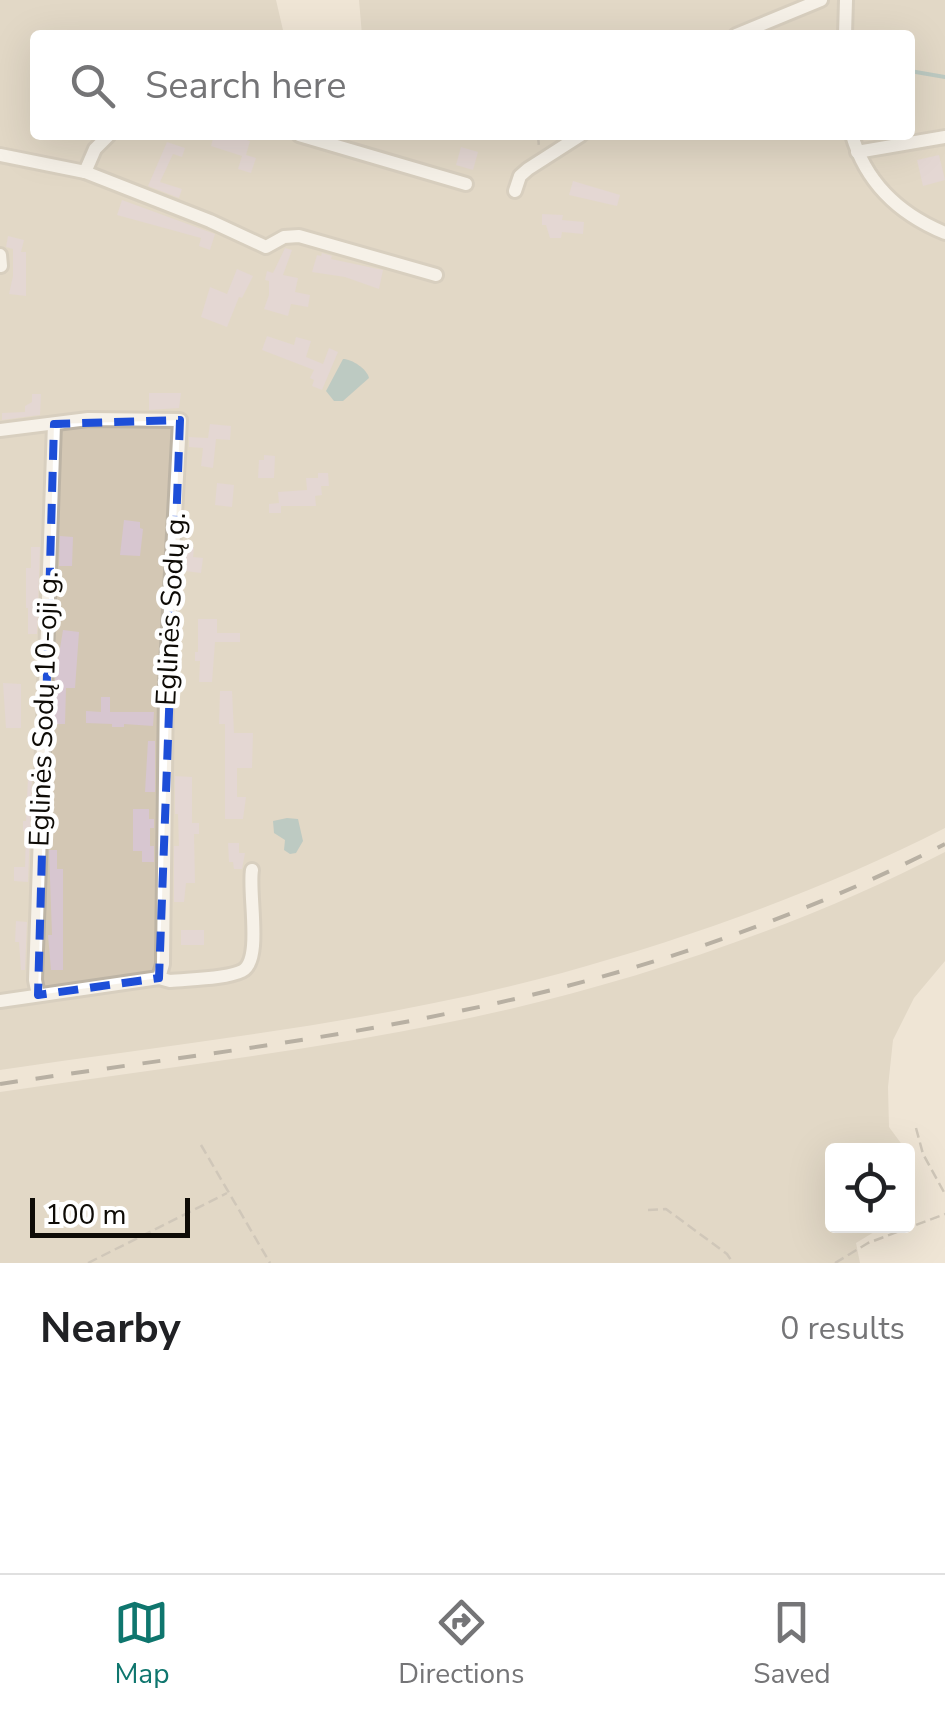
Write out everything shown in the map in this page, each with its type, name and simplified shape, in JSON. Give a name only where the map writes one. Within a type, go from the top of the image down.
[{"type":"street","points":[[748,30],[820,0]]},
{"type":"street","points":[[845,30],[846,0]]},
{"type":"street","points":[[857,152],[945,136]]},
{"type":"street","points":[[86,172],[95,148],[104,140]]},
{"type":"street","points":[[317,140],[466,184]]},
{"type":"street","points":[[516,191],[520,176],[573,140]]},
{"type":"street","points":[[853,140],[864,168],[899,208],[945,233]]},
{"type":"street","points":[[0,155],[86,172],[266,247],[284,236],[299,236],[436,274]]},
{"type":"street","name":"Eglinės Sodų g.","points":[[0,430],[115,418],[180,420],[166,686],[163,964],[158,978]]},
{"type":"street","name":"Eglinės Sodų 10-oji g.","points":[[38,995],[54,424]]},
{"type":"street","points":[[0,1002],[158,978],[170,981],[241,972],[252,958],[254,944],[252,870]]},
{"type":"path","points":[[916,1128],[924,1154],[945,1194]]},
{"type":"path","points":[[201,1145],[270,1263]]},
{"type":"path","points":[[88,1263],[228,1193]]},
{"type":"path","points":[[648,1210],[666,1209],[727,1254],[733,1263]]},
{"type":"path","points":[[834,1263],[868,1243],[945,1214]]},
{"type":"highlighted area","points":[[180,420],[159,978],[38,995],[54,424]]},
{"type":"shaded area","points":[[0,0],[276,0],[283,30],[30,30],[30,140],[915,140],[915,30],[362,30],[359,0],[945,0],[945,828],[852,872],[757,910],[562,973],[353,1018],[0,1070]]},
{"type":"shaded area","points":[[945,852],[945,961],[914,998],[893,1040],[889,1127],[901,1143],[825,1143],[825,1233],[872,1233],[856,1243],[860,1263],[0,1263],[0,1092],[338,1042],[512,1009],[704,954],[888,880]]},
{"type":"water","points":[[343,359],[359,365],[369,378],[343,401],[334,401],[326,391]]},
{"type":"water","points":[[298,819],[303,841],[296,853],[284,850],[285,840],[274,833],[273,821]]},
{"type":"building","points":[[213,140],[250,141],[246,155],[256,158],[251,173],[238,169],[242,156],[211,146]]},
{"type":"building","points":[[167,142],[185,148],[182,157],[173,154],[160,182],[182,189],[179,198],[148,186]]},
{"type":"building","points":[[461,147],[478,152],[473,170],[456,165]]},
{"type":"building","points":[[939,155],[945,180],[923,186],[917,160]]},
{"type":"building","points":[[573,181],[620,195],[617,206],[569,195]]},
{"type":"building","points":[[122,200],[215,234],[210,250],[199,246],[201,238],[117,215]]},
{"type":"building","points":[[542,214],[584,222],[583,234],[562,232],[561,238],[550,238],[546,225],[542,225]]},
{"type":"building","points":[[8,236],[24,240],[21,252],[26,252],[26,296],[9,294],[13,249],[6,247]]},
{"type":"building","points":[[285,248],[292,250],[283,275],[298,278],[295,292],[310,295],[308,307],[291,304],[288,316],[264,309],[269,295],[267,271],[273,273]]},
{"type":"building","points":[[317,255],[332,256],[331,259],[383,270],[379,289],[345,277],[312,272]]},
{"type":"building","points":[[237,269],[253,276],[227,327],[201,317],[210,287],[227,294]]},
{"type":"building","points":[[267,336],[294,345],[296,337],[311,341],[306,357],[323,364],[329,348],[338,352],[322,390],[312,386],[314,370],[262,350]]},
{"type":"building","points":[[149,393],[181,393],[179,408],[149,410]]},
{"type":"building","points":[[32,394],[41,394],[40,415],[2,420],[2,413],[25,412]]},
{"type":"building","points":[[210,424],[231,426],[230,440],[216,439],[213,468],[201,466],[203,448],[189,447],[189,437],[208,438]]},
{"type":"building","points":[[264,455],[275,456],[274,478],[258,478],[259,460],[264,460]]},
{"type":"building","points":[[318,473],[328,473],[329,486],[321,486],[322,495],[315,496],[316,506],[281,506],[281,513],[269,513],[269,504],[279,503],[278,492],[307,490],[306,478],[318,478]]},
{"type":"building","points":[[217,483],[234,485],[232,507],[215,505]]},
{"type":"building","points":[[124,520],[140,522],[140,556],[120,555]]},
{"type":"building","points":[[60,536],[73,537],[72,566],[59,566]]},
{"type":"building","points":[[183,546],[194,548],[193,557],[203,558],[201,573],[185,571]]},
{"type":"building","points":[[31,547],[40,547],[37,634],[28,634],[26,608],[26,568],[31,568]]},
{"type":"building","points":[[198,619],[217,619],[217,633],[240,633],[240,642],[215,642],[212,682],[199,682],[200,661],[195,661]]},
{"type":"building","points":[[63,630],[79,632],[75,688],[66,688],[65,724],[54,724],[55,679]]},
{"type":"building","points":[[3,683],[21,684],[21,728],[6,728]]},
{"type":"building","points":[[220,691],[232,691],[234,733],[253,733],[252,768],[237,768],[237,797],[246,797],[243,819],[225,819],[225,724],[219,724]]},
{"type":"building","points":[[101,697],[110,697],[110,712],[154,712],[153,726],[86,723],[86,711],[101,712]]},
{"type":"building","points":[[148,741],[155,741],[155,792],[145,792]]},
{"type":"building","points":[[175,776],[192,777],[192,823],[199,823],[199,834],[194,834],[195,883],[186,883],[184,902],[174,902],[174,846],[179,846]]},
{"type":"building","points":[[28,778],[32,778],[28,882],[14,881],[14,867],[25,867],[23,821]]},
{"type":"building","points":[[133,809],[149,809],[149,819],[154,819],[150,846],[154,846],[154,862],[142,862],[142,851],[133,851]]},
{"type":"building","points":[[228,843],[239,843],[239,853],[245,853],[242,869],[234,869],[233,862],[229,862]]},
{"type":"building","points":[[49,850],[57,850],[57,869],[63,869],[63,970],[51,970]]},
{"type":"building","points":[[16,921],[27,922],[25,970],[21,970],[19,942],[15,942]]},
{"type":"building","points":[[181,930],[204,930],[204,945],[181,945]]},
{"type":"waterway","points":[[915,72],[945,77]]},
{"type":"railway","points":[[0,1084],[338,1034],[514,999],[641,965],[766,923],[945,844]]}]
